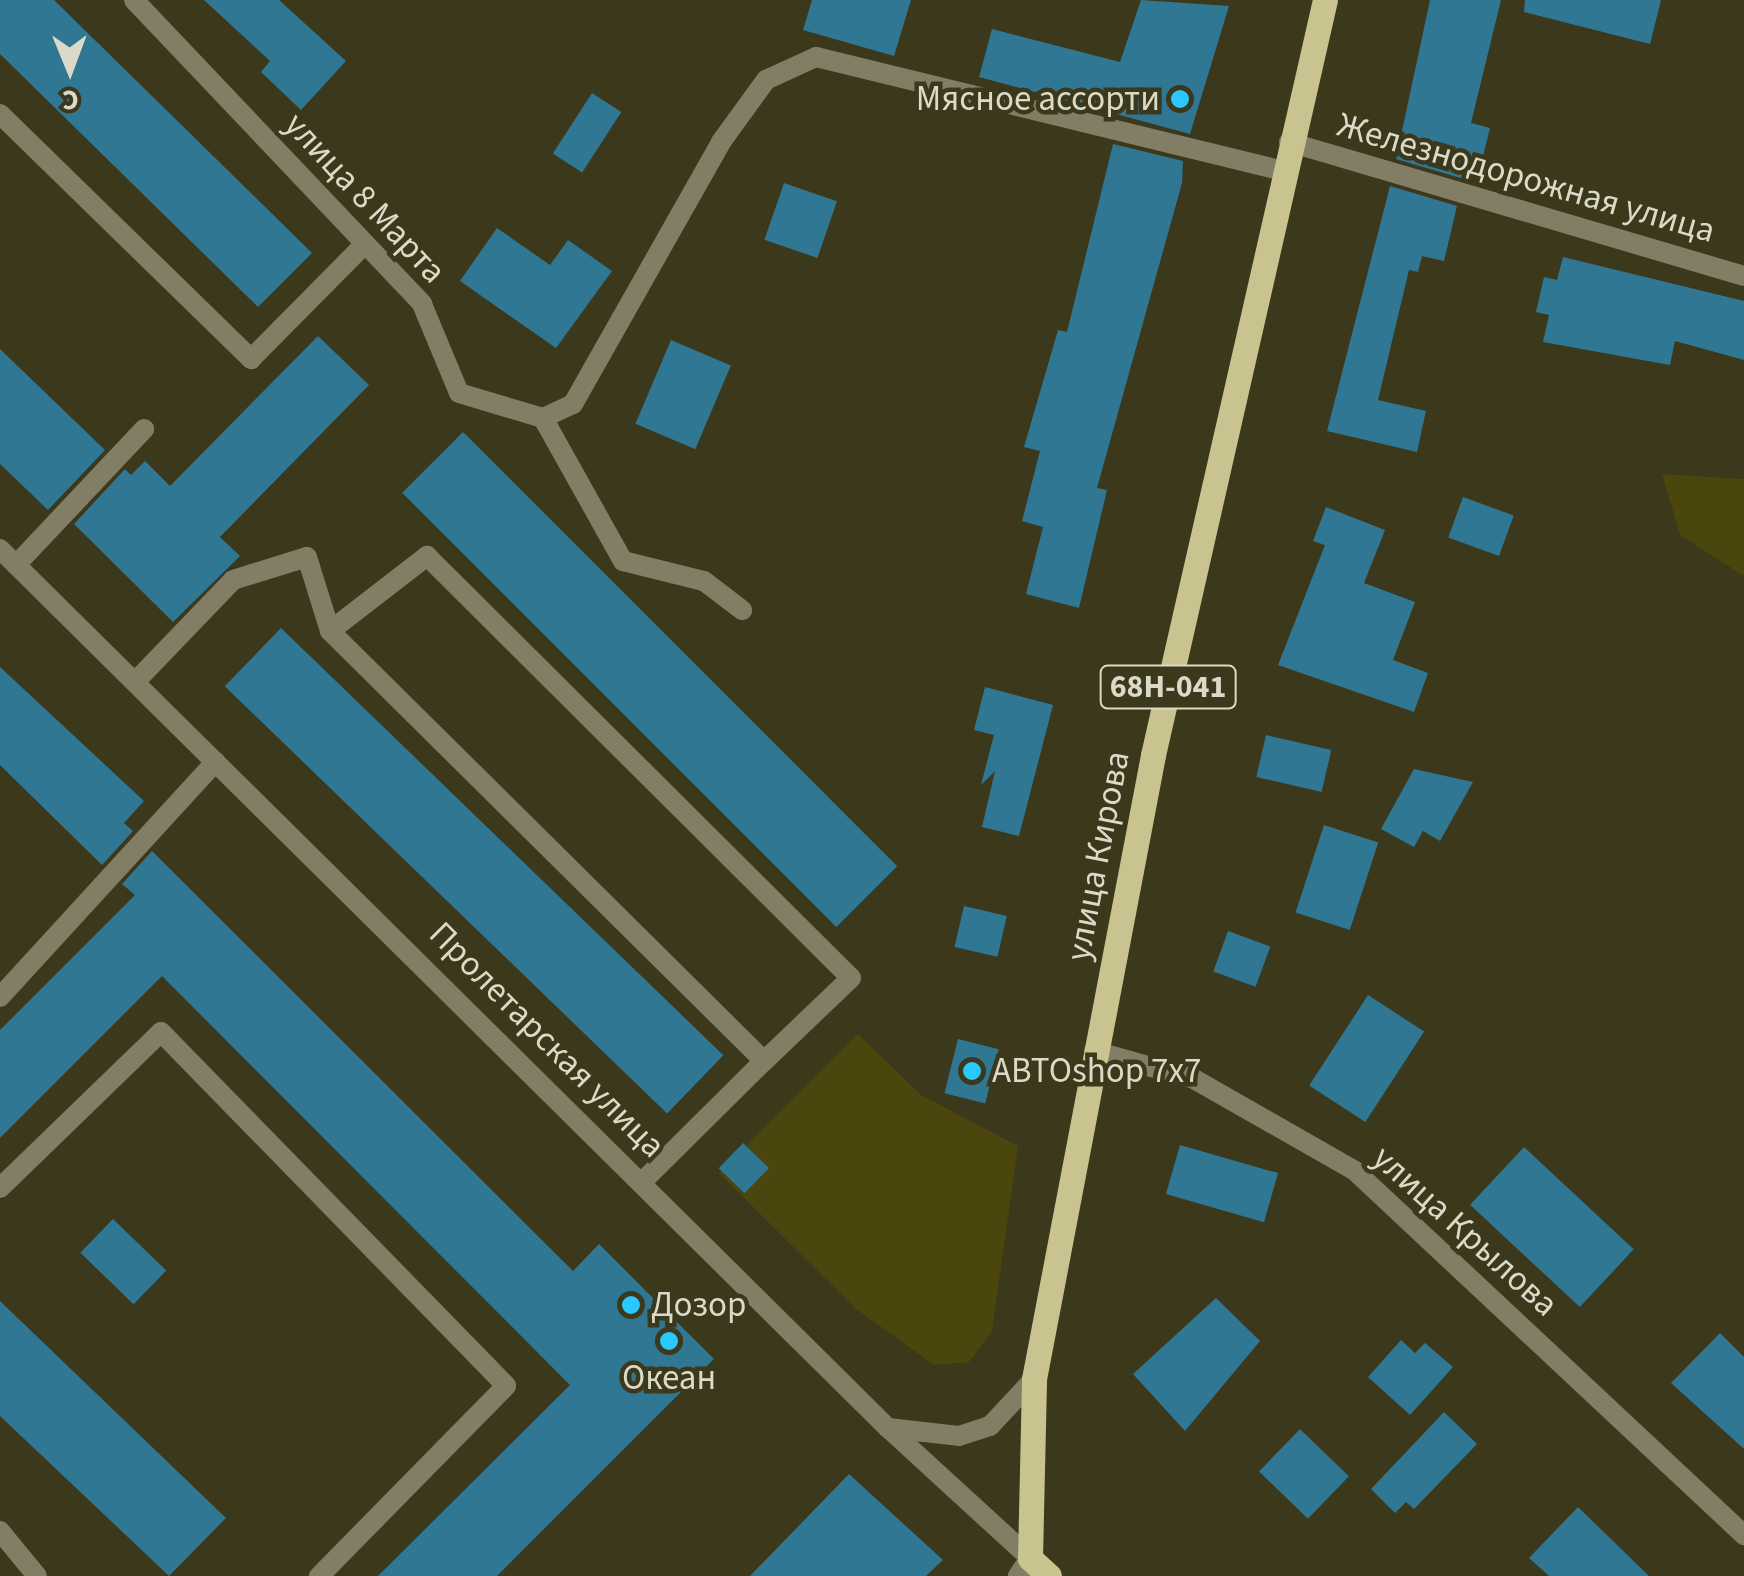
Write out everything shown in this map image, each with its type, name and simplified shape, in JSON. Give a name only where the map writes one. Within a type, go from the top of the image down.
[{"type":"main road","name":"улица Кирова","points":[[1032,1570],[1034,1379],[1094,1051],[1282,171],[1325,0]]},
{"type":"street","name":"улица 8 Марта","points":[[134,0],[422,304],[459,393],[543,418]]},
{"type":"street","points":[[742,610],[704,581],[623,561],[543,418],[572,404],[721,142],[766,80],[816,57],[1282,171]]},
{"type":"street","points":[[0,114],[251,359],[364,244]]},
{"type":"street","name":"Железнодорожная улица","points":[[1289,142],[1744,276]]},
{"type":"street","points":[[16,565],[144,429]]},
{"type":"street","name":"Пролетарская улица","points":[[0,549],[1032,1570]]},
{"type":"street","points":[[330,631],[428,556],[851,978],[642,1182]]},
{"type":"street","points":[[135,682],[232,580],[307,557],[330,631],[764,1061]]},
{"type":"street","points":[[0,997],[215,762]]},
{"type":"street","points":[[0,1188],[161,1032],[506,1386],[319,1576]]},
{"type":"street","name":"улица Крылова","points":[[1094,1051],[1194,1079],[1355,1171],[1744,1534]]},
{"type":"street","points":[[886,1427],[959,1436],[990,1426],[1034,1379]]},
{"type":"street","points":[[0,1531],[37,1576]]},
{"type":"shaded area","points":[[1662,474],[1744,479],[1744,576],[1680,535]]},
{"type":"shaded area","points":[[858,1034],[921,1095],[1018,1146],[992,1331],[969,1362],[934,1365],[856,1309],[719,1173]]},
{"type":"building","points":[[0,0],[54,0],[312,253],[258,307],[0,54]]},
{"type":"building","points":[[204,0],[279,0],[346,61],[301,110],[261,72],[270,61]]},
{"type":"building","points":[[812,0],[911,0],[894,56],[803,30]]},
{"type":"building","points":[[1141,0],[1229,6],[1190,134],[979,77],[992,29],[1120,62]]},
{"type":"building","points":[[1430,0],[1501,0],[1471,123],[1490,128],[1481,164],[1468,161],[1464,179],[1396,159]]},
{"type":"building","points":[[1525,0],[1661,0],[1650,44],[1524,12]]},
{"type":"building","points":[[592,93],[621,112],[582,172],[553,153]]},
{"type":"building","points":[[1113,144],[1183,161],[1182,183],[1097,488],[1107,490],[1079,608],[1026,594],[1043,527],[1022,521],[1040,451],[1024,447],[1058,330],[1067,332]]},
{"type":"building","points":[[784,183],[837,201],[817,258],[764,240]]},
{"type":"building","points":[[1390,186],[1457,206],[1444,261],[1422,256],[1418,272],[1409,270],[1378,400],[1426,411],[1417,452],[1327,431]]},
{"type":"building","points":[[497,228],[550,265],[568,240],[612,271],[556,348],[460,281]]},
{"type":"building","points":[[1563,257],[1744,301],[1744,360],[1675,341],[1670,365],[1543,342],[1549,315],[1536,312],[1544,277],[1557,280]]},
{"type":"building","points":[[318,336],[369,385],[220,537],[240,556],[173,622],[74,524],[125,469],[131,475],[145,461],[170,486]]},
{"type":"building","points":[[671,340],[731,365],[695,449],[635,424]]},
{"type":"building","points":[[0,349],[105,450],[48,510],[0,464]]},
{"type":"building","points":[[463,432],[897,866],[836,927],[402,493]]},
{"type":"building","points":[[1463,497],[1514,515],[1499,556],[1448,537]]},
{"type":"building","points":[[1326,507],[1385,530],[1364,583],[1415,602],[1393,660],[1428,673],[1414,712],[1278,665],[1325,545],[1313,541]]},
{"type":"building","points":[[281,628],[723,1055],[667,1113],[225,686]]},
{"type":"building","points":[[0,667],[144,801],[124,823],[133,831],[102,865],[0,765]]},
{"type":"building","points":[[985,687],[1053,705],[1019,836],[982,827],[995,771],[981,785],[994,735],[974,730]]},
{"type":"building","points":[[1266,735],[1331,750],[1322,792],[1256,777]]},
{"type":"building","points":[[1414,769],[1473,782],[1440,841],[1423,831],[1414,847],[1381,829]]},
{"type":"building","points":[[1324,825],[1378,843],[1350,930],[1296,912]]},
{"type":"building","points":[[152,851],[573,1271],[599,1244],[714,1359],[497,1576],[378,1576],[570,1385],[162,976],[0,1138],[0,1030],[135,895],[122,884]]},
{"type":"building","points":[[964,906],[1007,916],[997,957],[955,947]]},
{"type":"building","points":[[1228,931],[1270,946],[1256,987],[1213,971]]},
{"type":"building","points":[[1368,995],[1424,1031],[1365,1122],[1309,1086]]},
{"type":"building","name":"АВТОshop 7x7","points":[[958,1039],[999,1049],[985,1103],[944,1093]]},
{"type":"building","points":[[743,1143],[769,1168],[745,1193],[719,1168]]},
{"type":"building","points":[[1180,1145],[1278,1173],[1264,1222],[1166,1194]]},
{"type":"building","points":[[1524,1147],[1634,1249],[1580,1307],[1470,1205]]},
{"type":"building","points":[[113,1219],[166,1270],[134,1304],[80,1253]]},
{"type":"building","points":[[1216,1298],[1260,1341],[1185,1431],[1133,1374]]},
{"type":"building","points":[[0,1301],[226,1518],[169,1576],[0,1416]]},
{"type":"building","points":[[1720,1333],[1744,1357],[1744,1449],[1671,1383]]},
{"type":"building","points":[[1401,1340],[1415,1353],[1425,1343],[1453,1367],[1410,1415],[1368,1377]]},
{"type":"building","points":[[1444,1412],[1477,1444],[1414,1509],[1406,1502],[1395,1513],[1371,1489]]},
{"type":"building","points":[[1300,1429],[1349,1476],[1308,1519],[1259,1471]]},
{"type":"building","points":[[849,1474],[943,1560],[926,1576],[750,1576]]},
{"type":"building","points":[[1578,1507],[1649,1576],[1549,1576],[1529,1558]]},
{"type":"place","name":"Мясное ассорти","points":[[1180,99]]},
{"type":"place","name":"АВТОshop 7x7","points":[[972,1071]]},
{"type":"place","name":"Дозор","points":[[631,1305]]},
{"type":"place","name":"Океан","points":[[669,1341]]}]
